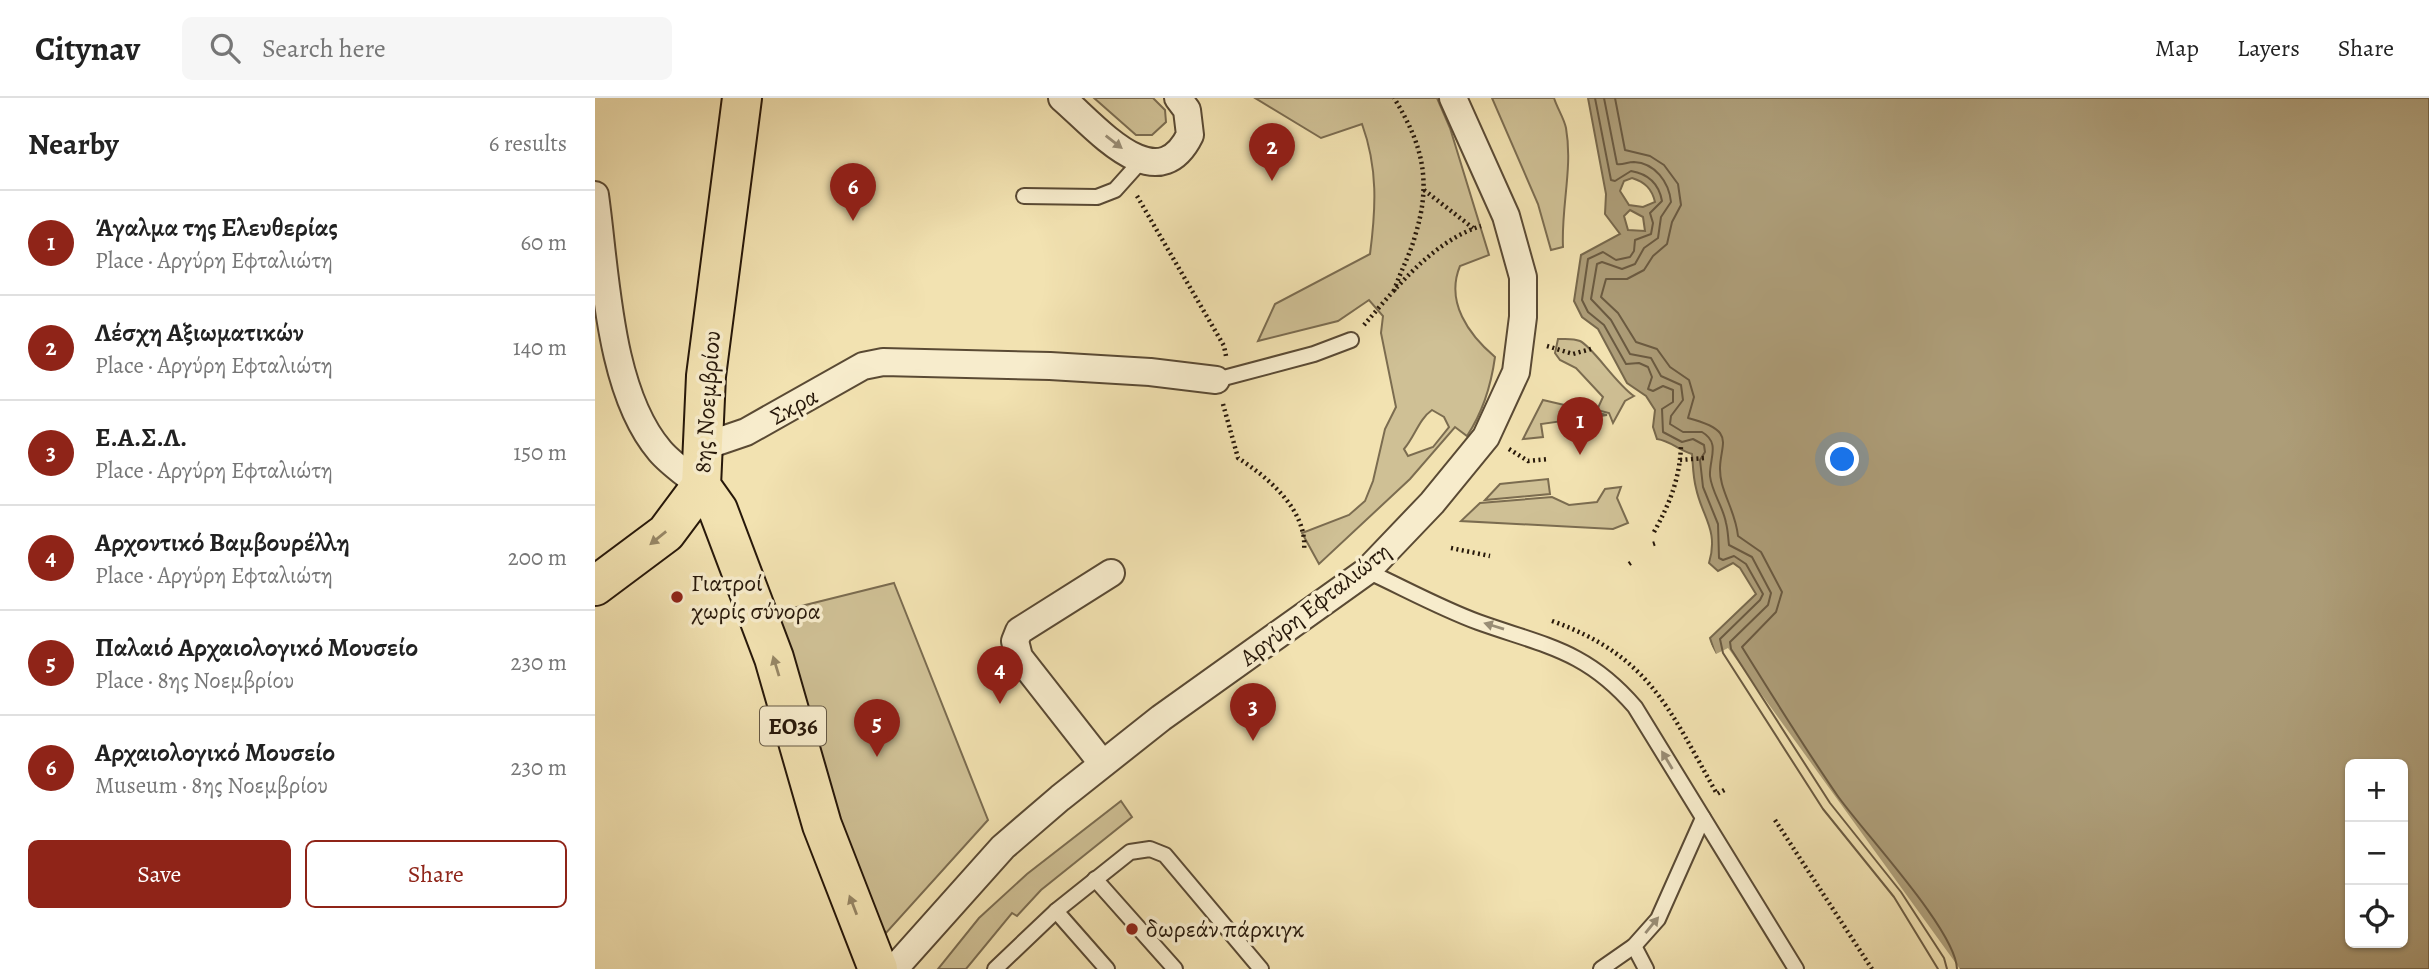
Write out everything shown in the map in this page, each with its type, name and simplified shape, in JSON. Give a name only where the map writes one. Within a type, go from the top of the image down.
[{"type":"main road","name":"8ης Νοεμβρίου","points":[[742,98],[706,376],[701,486],[718,510],[774,658],[823,825],[878,969]]},
{"type":"main road","points":[[595,586],[666,533],[701,486]]},
{"type":"street","points":[[1062,98],[1134,170],[1165,162],[1185,146],[1190,135],[1190,125],[1187,110],[1178,98]]},
{"type":"street","name":"Αργύρη Εφταλιώτη","points":[[894,969],[1003,847],[1102,763],[1367,570],[1432,503],[1486,437],[1516,372],[1524,306],[1519,257],[1506,216],[1453,98]]},
{"type":"street","points":[[595,195],[615,337],[631,399],[643,426],[661,453],[701,486]]},
{"type":"street","name":"Σκρα","points":[[702,447],[746,432],[863,366],[883,362],[1050,366],[1150,372],[1216,380]]},
{"type":"street","points":[[1102,763],[1019,657],[1015,641],[1019,631],[1111,573]]},
{"type":"lane","points":[[1024,197],[1097,197],[1115,190],[1134,170]]},
{"type":"lane","points":[[1216,380],[1314,354],[1351,341]]},
{"type":"lane","points":[[1367,570],[1479,622],[1560,648],[1597,670],[1635,707],[1796,969]]},
{"type":"lane","points":[[1601,969],[1634,946],[1658,919],[1703,818]]},
{"type":"lane","points":[[995,969],[1056,911],[1095,879],[1130,852],[1150,849],[1165,855],[1261,969]]},
{"type":"lane","points":[[1095,879],[1175,969]]},
{"type":"lane","points":[[1056,911],[1107,969]]},
{"type":"lane","points":[[1634,946],[1646,969]]},
{"type":"path","points":[[1394,98],[1419,145],[1424,190],[1415,237],[1394,292]]},
{"type":"path","points":[[1134,170],[1224,346],[1226,355],[1216,380],[1238,458],[1269,478],[1288,504],[1306,536],[1304,551]]},
{"type":"path","points":[[1424,190],[1473,228]]},
{"type":"path","points":[[1382,305],[1422,263],[1473,228],[1481,226]]},
{"type":"path","points":[[1547,346],[1573,354],[1591,349]]},
{"type":"path","points":[[1654,532],[1672,501],[1681,460],[1681,445]]},
{"type":"path","points":[[1509,449],[1528,461],[1549,459]]},
{"type":"path","points":[[1681,460],[1705,458]]},
{"type":"path","points":[[1451,548],[1490,556]]},
{"type":"path","points":[[1775,820],[1872,969]]},
{"type":"shaded area","points":[[1094,98],[1153,98],[1165,110],[1166,122],[1152,135],[1136,135]]},
{"type":"shaded area","points":[[1255,98],[1437,98],[1450,128],[1489,255],[1460,266],[1455,292],[1462,317],[1476,339],[1495,357],[1478,418],[1467,436],[1455,427],[1410,479],[1319,564],[1302,533],[1349,515],[1365,501],[1373,481],[1385,429],[1396,407],[1381,333],[1383,316],[1369,300],[1338,321],[1258,341],[1275,304],[1370,254],[1374,188],[1371,156],[1362,124],[1321,138]],"holes":[[[1432,410],[1444,417],[1449,427],[1433,447],[1408,456],[1404,449],[1428,414]]]},
{"type":"shaded area","points":[[1492,98],[1554,98],[1565,124],[1568,143],[1563,247],[1551,250],[1538,204]]},
{"type":"shaded area","points":[[1558,339],[1580,341],[1634,396],[1625,401],[1613,423],[1609,413],[1597,410],[1603,397],[1576,368],[1560,360],[1555,353]]},
{"type":"shaded area","points":[[1543,400],[1607,415],[1579,419],[1579,414],[1570,415],[1570,420],[1541,424],[1543,437],[1523,439]]},
{"type":"shaded area","points":[[1548,479],[1550,494],[1485,500],[1500,484]]},
{"type":"shaded area","points":[[1621,487],[1617,498],[1628,523],[1613,529],[1461,521],[1480,503],[1552,497],[1569,505],[1597,502],[1605,489]]},
{"type":"shaded area","points":[[894,583],[988,820],[886,933],[873,915],[769,614]]},
{"type":"shaded area","points":[[1121,801],[1132,817],[1041,890],[1017,916],[1012,913],[966,969],[938,969],[979,918],[1027,874]]},
{"type":"water","points":[[1588,98],[2429,98],[2429,969],[1932,969],[1888,901],[1716,656],[1710,638],[1756,594],[1740,568],[1733,563],[1718,571],[1709,563],[1712,551],[1711,532],[1696,488],[1692,454],[1657,439],[1653,427],[1655,410],[1646,396],[1627,383],[1598,329],[1582,317],[1574,301],[1581,255],[1620,234],[1605,214],[1606,194]],"holes":[[[1632,178],[1641,182],[1652,193],[1655,202],[1643,207],[1629,205],[1620,191],[1624,181]],[[1630,210],[1643,217],[1645,231],[1628,230],[1624,216]]]},
{"type":"pier","points":[[1707,637],[1716,654],[1728,648],[1960,969],[1928,969],[1886,903],[1815,815],[1713,657]]},
{"type":"place","name":"Λέσχη Αξιωματικών","points":[[1272,181]]},
{"type":"place","name":"Αρχαιολογικό Μουσείο","points":[[853,221]]},
{"type":"place","name":"Άγαλμα της Ελευθερίας","points":[[1580,455]]},
{"type":"place","name":"Γιατροί χωρίς σύνορα","points":[[677,597]]},
{"type":"place","name":"Αρχοντικό Βαμβουρέλλη","points":[[1000,704]]},
{"type":"place","name":"Ε.Α.Σ.Λ.","points":[[1253,741]]},
{"type":"place","name":"Παλαιό Αρχαιολογικό Μουσείο","points":[[877,757]]},
{"type":"place","name":"δωρεάν πάρκιγκ","points":[[1132,929]]}]
